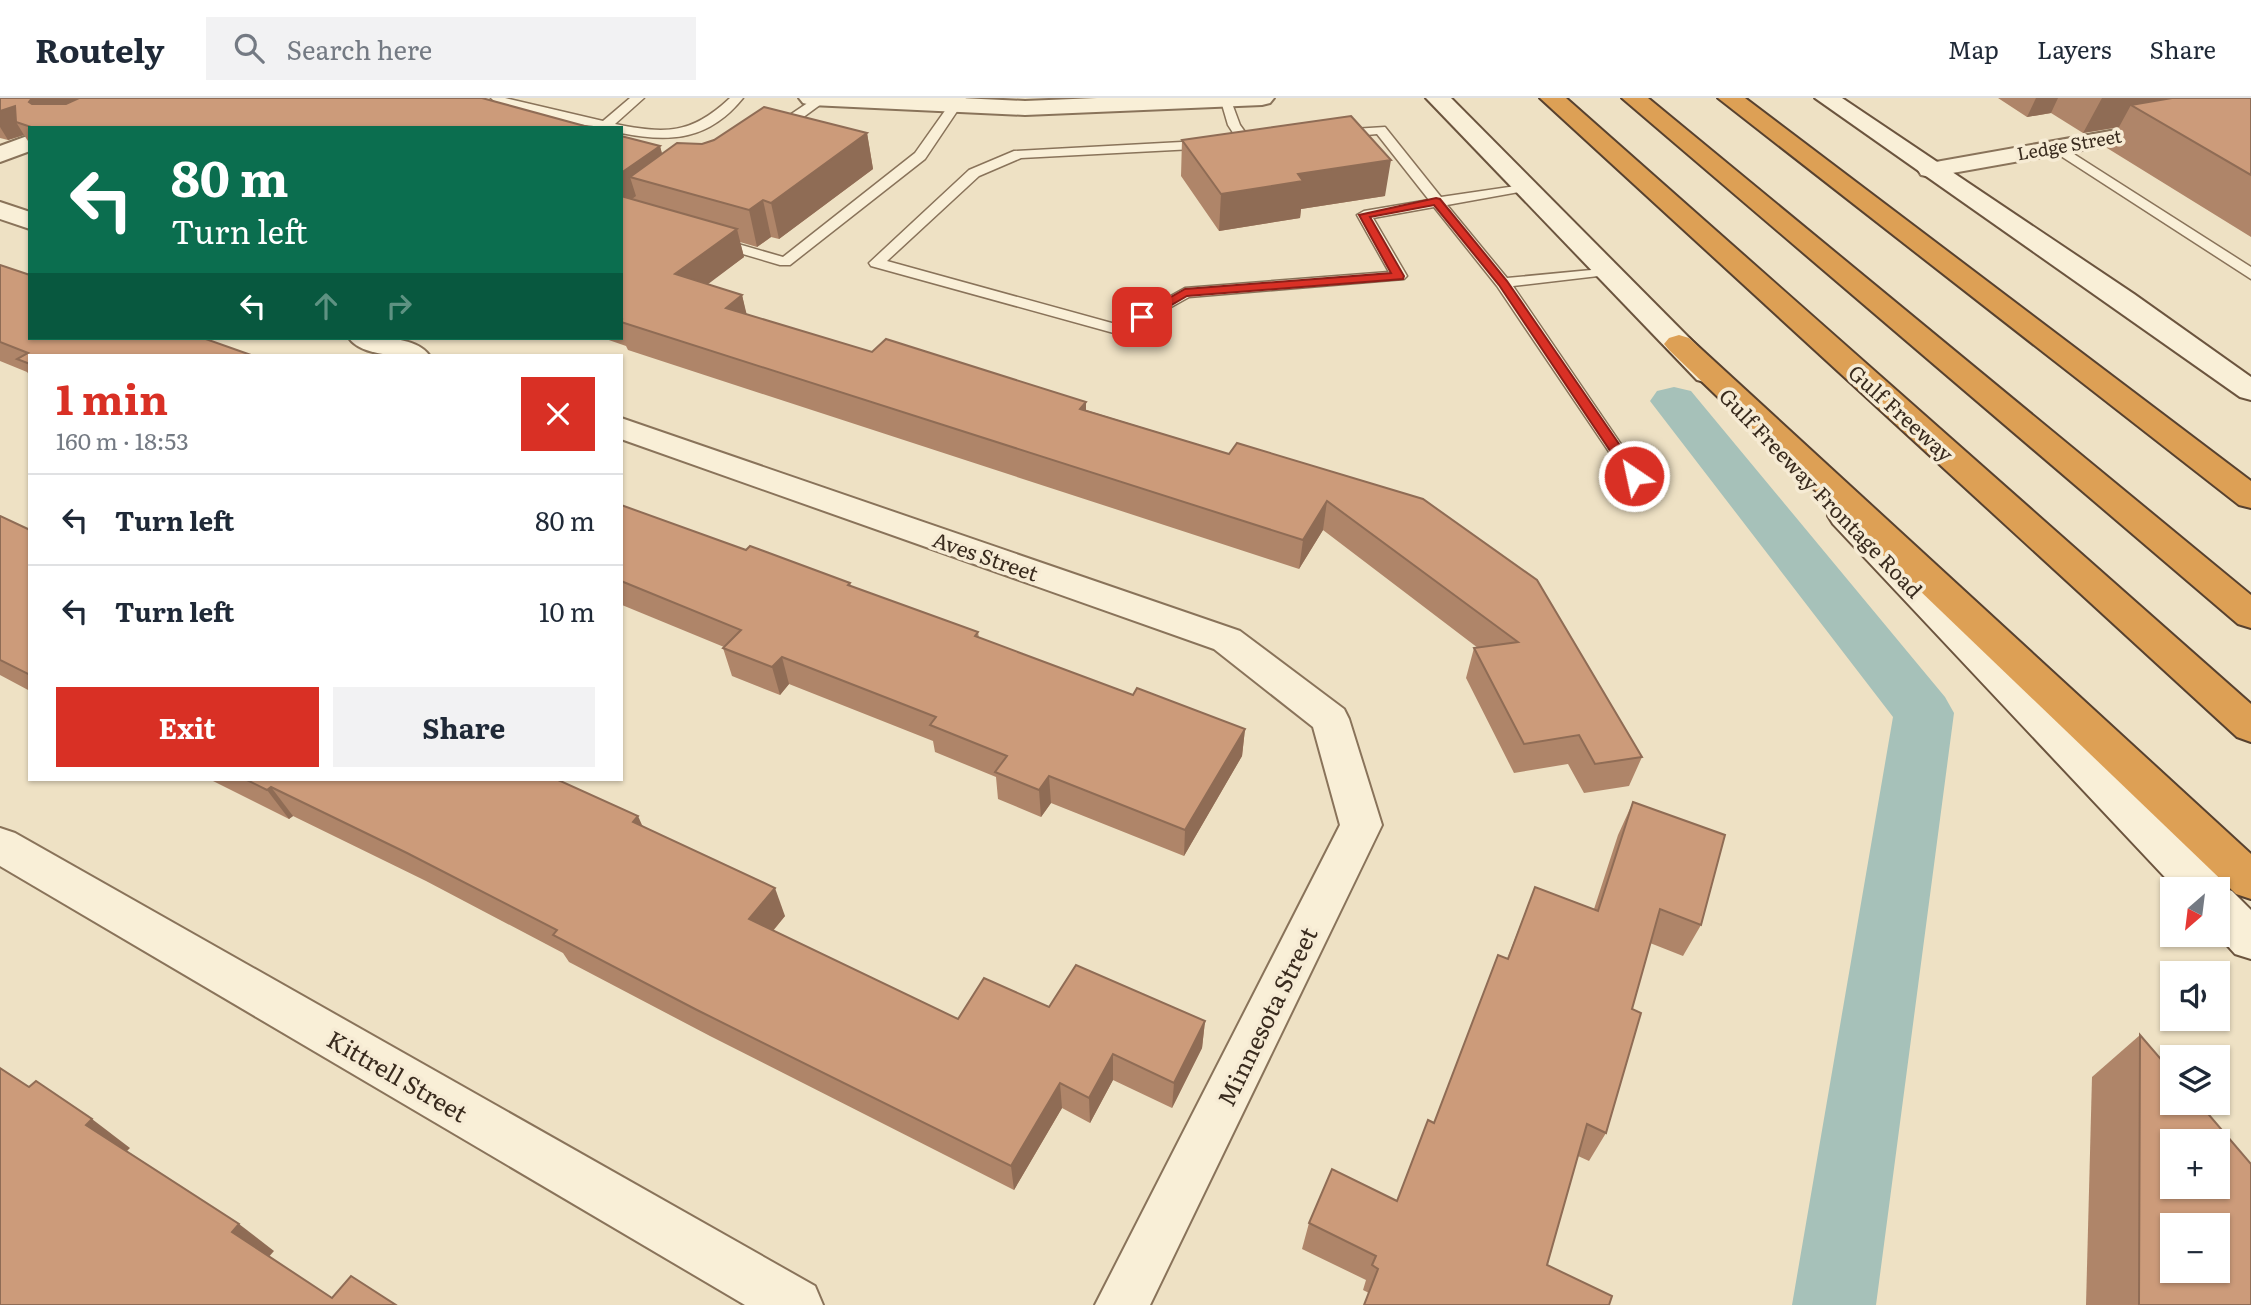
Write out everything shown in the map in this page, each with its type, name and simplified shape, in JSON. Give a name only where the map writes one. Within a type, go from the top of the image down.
[{"type":"highway","name":"Gulf Freeway","points":[[1552,98],[2251,727]]},
{"type":"highway","points":[[1634,98],[2251,615]]},
{"type":"highway","points":[[1730,98],[2251,497]]},
{"type":"highway","points":[[1679,344],[2251,881]]},
{"type":"street","points":[[811,98],[958,102],[1025,108],[1262,98]]},
{"type":"street","name":"Gulf Freeway Frontage Road","points":[[1438,98],[1679,344],[2191,877]]},
{"type":"street","points":[[1828,98],[2124,300],[2251,391]]},
{"type":"street","name":"Ledge Street","points":[[1930,170],[2244,110]]},
{"type":"street","points":[[0,155],[28,143]]},
{"type":"street","points":[[0,211],[28,220]]},
{"type":"street","points":[[370,340],[411,354]]},
{"type":"street","name":"Aves Street","points":[[623,429],[1227,640],[1330,719]]},
{"type":"street","name":"Minnesota Street","points":[[1122,1305],[1361,825],[1330,719]]},
{"type":"street","name":"Kittrell Street","points":[[0,845],[796,1305]]},
{"type":"street","points":[[2230,918],[2251,940]]},
{"type":"lane","points":[[497,98],[505,104],[605,126]]},
{"type":"lane","points":[[611,126],[638,98]]},
{"type":"lane","points":[[623,129],[657,137],[694,132],[723,112],[737,98]]},
{"type":"lane","points":[[757,143],[822,99]]},
{"type":"lane","points":[[1227,101],[1234,125],[1253,142],[1019,154],[974,173],[876,263],[1121,330],[1185,293],[1399,276],[1364,215],[1525,187]]},
{"type":"lane","points":[[704,238],[785,262],[920,156],[958,102]]},
{"type":"lane","points":[[1326,135],[1380,130],[1503,283],[1634,476]]},
{"type":"lane","points":[[2055,146],[2251,274]]},
{"type":"lane","points":[[1503,283],[1607,271]]},
{"type":"building","points":[[0,98],[32,98],[29,102],[32,104],[66,104],[79,98],[482,98],[585,126],[28,126],[16,122],[15,106],[0,111]]},
{"type":"building","points":[[2172,98],[2251,98],[2251,175],[2131,105]]},
{"type":"building","points":[[764,107],[867,133],[771,203],[763,200],[749,210],[630,177],[677,143],[702,144],[714,140]]},
{"type":"building","points":[[1351,116],[1391,160],[1298,174],[1303,181],[1221,194],[1182,140]]},
{"type":"building","points":[[623,137],[660,146],[623,172]]},
{"type":"building","points":[[623,197],[737,229],[675,274],[742,295],[726,308],[872,352],[886,339],[1086,402],[1080,409],[1229,454],[1237,443],[1423,499],[1537,580],[1642,757],[1595,764],[1579,735],[1524,744],[1474,648],[1518,642],[1327,501],[1303,540],[623,323]]},
{"type":"building","points":[[0,265],[28,274],[28,340],[209,340],[248,354],[28,354],[28,363],[17,359],[28,353],[0,342]]},
{"type":"building","points":[[623,506],[746,550],[750,546],[850,583],[848,585],[978,632],[975,636],[1133,695],[1137,688],[1245,729],[1185,830],[1049,776],[1039,790],[995,772],[1007,756],[930,725],[936,717],[782,657],[772,667],[723,648],[741,630],[623,582]]},
{"type":"building","points":[[0,516],[28,529],[28,674],[0,660]]},
{"type":"building","points":[[249,781],[560,781],[638,816],[633,822],[775,888],[749,919],[958,1019],[984,978],[1049,1007],[1076,965],[1205,1021],[1174,1083],[1113,1054],[1089,1098],[1060,1083],[1011,1166],[697,1010],[553,935],[557,930],[407,853],[271,787],[267,790]]},
{"type":"building","points":[[1633,802],[1725,835],[1701,925],[1660,909],[1632,1009],[1641,1013],[1606,1133],[1587,1124],[1547,1265],[1612,1296],[1609,1305],[1364,1305],[1378,1269],[1372,1265],[1376,1256],[1309,1223],[1332,1169],[1397,1201],[1428,1120],[1434,1123],[1498,955],[1508,959],[1535,887],[1598,911]]},
{"type":"building","points":[[2140,1035],[2160,1058],[2160,1115],[2209,1115],[2221,1129],[2160,1129],[2160,1199],[2230,1199],[2230,1139],[2251,1164],[2251,1305],[2139,1305]]},
{"type":"building","points":[[0,1068],[29,1087],[36,1081],[92,1119],[86,1125],[239,1224],[232,1232],[332,1298],[351,1276],[396,1305],[0,1305]]},
{"type":"waterway","points":[[1674,401],[1924,713],[1834,1305]]},
{"type":"route","points":[[1142,317],[1185,293],[1399,276],[1364,215],[1436,202],[1503,283],[1634,476]]}]
